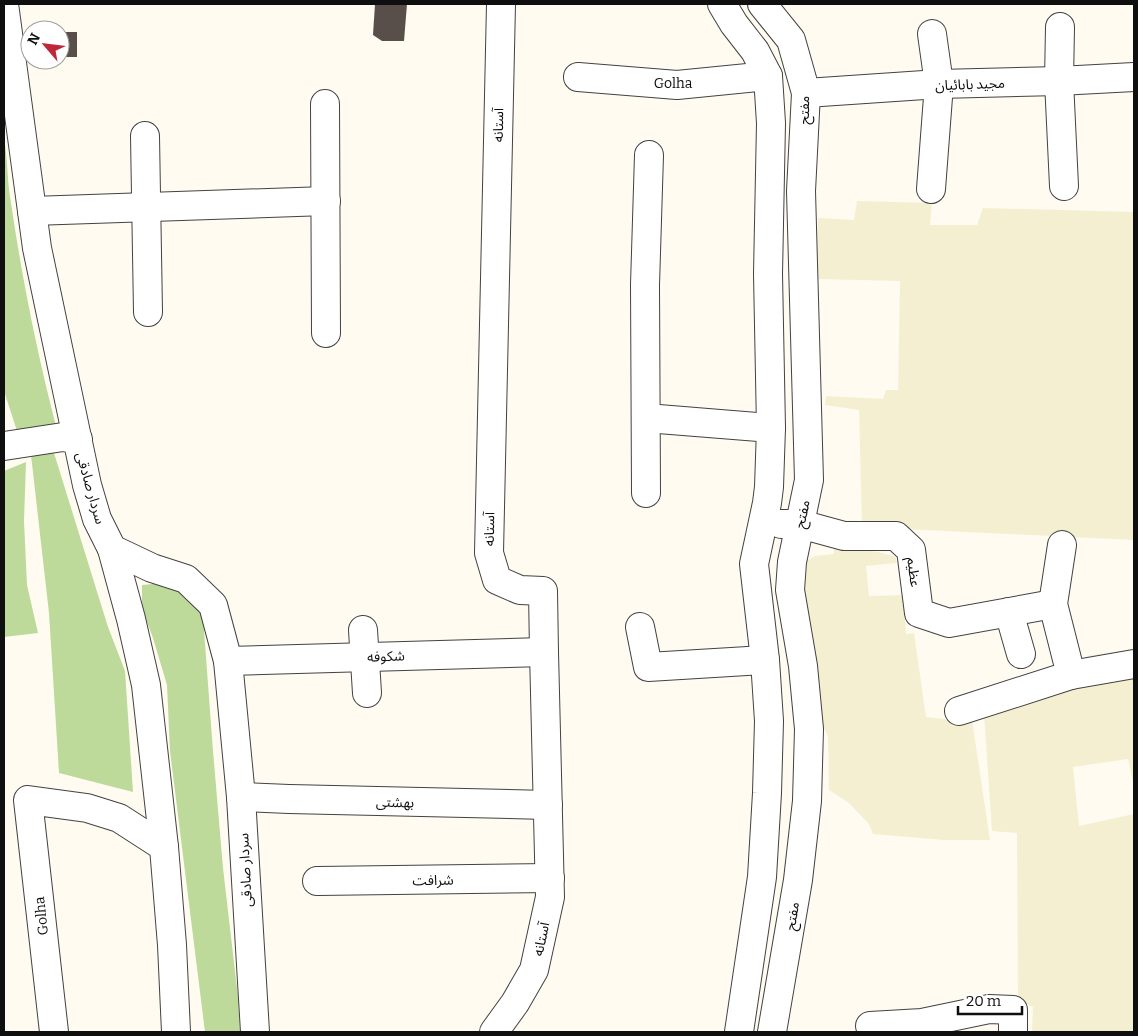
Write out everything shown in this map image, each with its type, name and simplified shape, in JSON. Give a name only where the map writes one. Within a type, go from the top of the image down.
[{"type":"street","name":"سردار صادقی","points":[[4,4],[37,248],[87,485],[97,519],[112,549],[152,568],[186,579],[213,605],[228,661],[241,797],[255,1032]]},
{"type":"street","name":"آستانه","points":[[494,1032],[515,1003],[534,970],[550,897],[543,591],[520,590],[497,580],[489,553],[501,4]]},
{"type":"street","points":[[722,4],[734,24],[755,51],[768,76],[771,123],[768,274],[771,428],[769,487],[754,564],[765,660],[769,722],[767,793],[762,877],[739,1032]]},
{"type":"street","name":"مفتح","points":[[762,4],[790,40],[806,93],[802,191],[809,480],[792,562],[790,590],[803,666],[809,728],[807,801],[798,880],[772,1032]]},
{"type":"street","points":[[1060,27],[1059,81],[1064,186]]},
{"type":"street","points":[[931,189],[939,84],[932,34]]},
{"type":"street","name":"Golha","points":[[578,77],[677,85],[768,76]]},
{"type":"street","name":"مجید بابائیان","points":[[806,93],[939,84],[1059,81],[1134,76]]},
{"type":"street","points":[[325,104],[326,333]]},
{"type":"street","points":[[146,136],[148,312]]},
{"type":"street","points":[[646,493],[646,285],[649,155]]},
{"type":"street","points":[[32,211],[326,201]]},
{"type":"street","points":[[646,418],[771,428]]},
{"type":"street","points":[[4,446],[63,436],[78,439]]},
{"type":"street","name":"عظیم","points":[[762,524],[800,524],[844,536],[896,536],[911,550],[919,612],[949,623],[1053,604]]},
{"type":"street","points":[[1062,545],[1053,604],[1071,675]]},
{"type":"street","points":[[112,549],[146,685],[164,847],[172,945],[176,1032]]},
{"type":"street","points":[[1009,612],[1020,654]]},
{"type":"street","points":[[640,627],[648,667],[765,660]]},
{"type":"street","points":[[363,630],[367,693]]},
{"type":"street","name":"شکوفه","points":[[228,661],[544,652]]},
{"type":"street","points":[[959,712],[1071,675],[1134,664]]},
{"type":"street","name":"بهشتی","points":[[241,797],[548,805]]},
{"type":"street","name":"Golha","points":[[54,1032],[28,800],[86,808],[119,818],[164,847]]},
{"type":"street","name":"شرافت","points":[[317,881],[550,878]]},
{"type":"street","points":[[870,1026],[922,1022],[990,1009],[1013,1010],[1013,1032]]},
{"type":"shaded area","points":[[857,201],[932,203],[930,225],[977,225],[983,208],[1134,212],[1134,540],[862,527],[859,410],[825,405],[826,396],[883,399],[886,390],[898,390],[900,281],[817,279],[818,218],[854,220]]},
{"type":"shaded area","points":[[834,547],[878,552],[896,557],[896,563],[866,566],[869,596],[904,595],[906,634],[914,633],[926,717],[972,720],[990,840],[944,840],[873,834],[869,824],[849,803],[829,790],[828,736],[821,722],[796,574],[802,565],[815,556],[834,554]]},
{"type":"shaded area","points":[[1134,649],[1134,787],[1128,759],[1073,767],[1079,826],[1134,814],[1134,1032],[1032,1032],[1033,1007],[1018,1001],[1017,833],[992,831],[984,715],[1091,678],[1087,656]]},
{"type":"green space","points":[[4,138],[15,231],[25,287],[42,371],[56,426],[18,434],[4,391]]},
{"type":"green space","points":[[54,453],[108,627],[125,671],[133,792],[59,773],[49,613],[31,455]]},
{"type":"green space","points":[[26,462],[24,521],[27,585],[38,633],[4,637],[4,471]]},
{"type":"green space","points":[[163,583],[182,589],[203,617],[223,868],[238,997],[240,1032],[205,1032],[170,751],[167,685],[142,609],[142,585]]},
{"type":"building","points":[[375,4],[407,4],[404,41],[382,41],[373,35]]},
{"type":"building","points":[[70,32],[77,32],[77,57],[70,57]]}]
